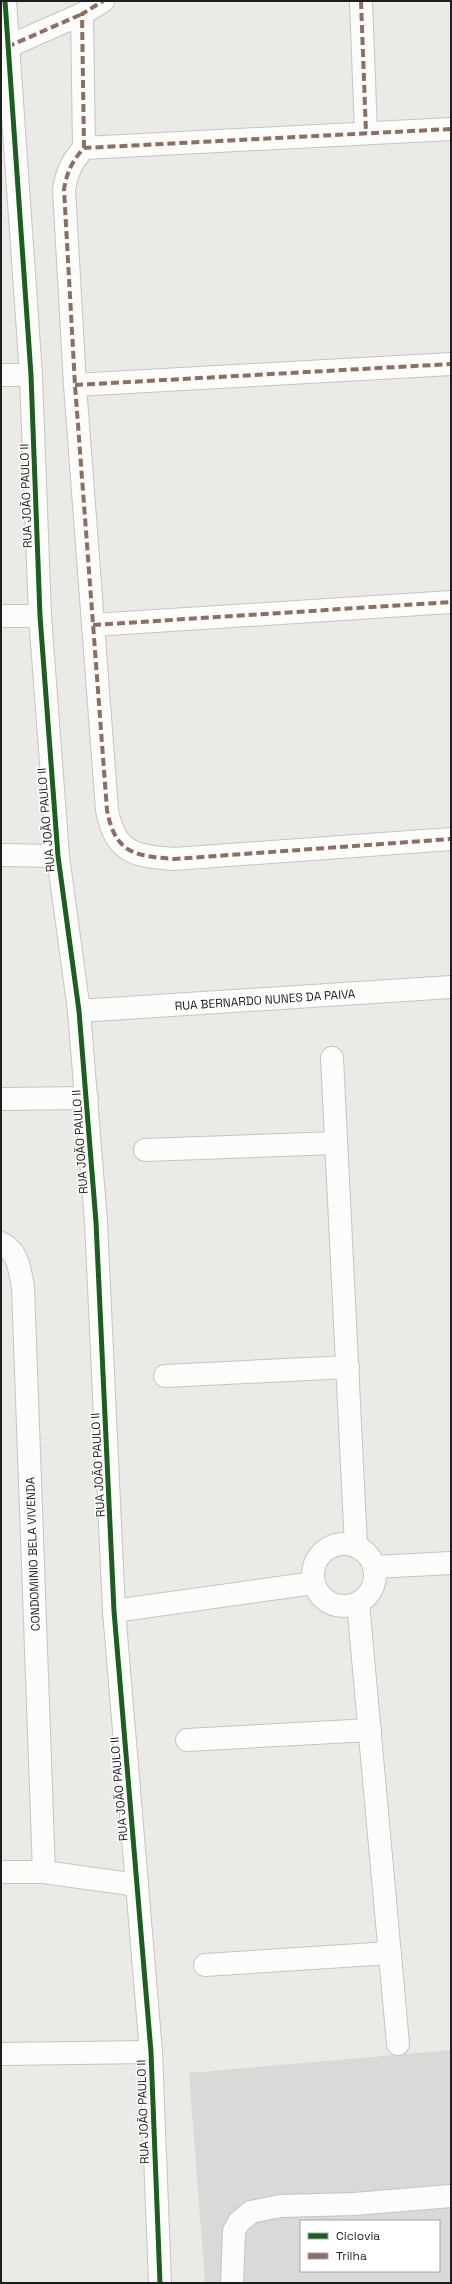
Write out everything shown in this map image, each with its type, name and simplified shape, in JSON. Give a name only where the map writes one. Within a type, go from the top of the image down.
[{"type":"street","name":"RUA JOÃO PAULO II","points":[[5,1],[7,47],[31,374],[40,616],[58,856],[79,1011],[96,1222],[114,1611],[150,2052],[160,2283]]},
{"type":"street","points":[[7,47],[82,14],[103,1]]},
{"type":"street","points":[[361,1],[366,133]]},
{"type":"street","points":[[82,14],[84,148]]},
{"type":"street","points":[[451,129],[84,148],[74,158],[67,173],[64,189],[75,385],[93,625],[111,829],[119,843],[132,852],[150,857],[174,859],[451,839]]},
{"type":"street","points":[[75,385],[451,364]]},
{"type":"street","points":[[1,375],[31,374]]},
{"type":"street","points":[[93,625],[451,602]]},
{"type":"street","points":[[1,616],[40,616]]},
{"type":"street","points":[[1,855],[58,856]]},
{"type":"street","name":"RUA BERNARDO NUNES DA PAIVA","points":[[79,1011],[451,987]]},
{"type":"street","points":[[332,1058],[356,1546]]},
{"type":"street","points":[[1,1098],[87,1098]]},
{"type":"street","points":[[145,1150],[336,1143]]},
{"type":"street","name":"CONDOMINIO BELA VIVENDA","points":[[1,1243],[7,1246],[16,1256],[23,1286],[44,1872]]},
{"type":"street","points":[[165,1376],[348,1367]]},
{"type":"street","points":[[342,1543],[356,1546],[368,1554],[374,1567],[375,1580],[369,1594],[358,1603],[345,1606],[331,1604],[320,1596],[313,1583],[312,1569],[318,1556],[329,1547],[342,1543]]},
{"type":"street","points":[[374,1567],[451,1562]]},
{"type":"street","points":[[114,1611],[313,1583]]},
{"type":"street","points":[[358,1603],[398,2044]]},
{"type":"street","points":[[187,1740],[370,1730]]},
{"type":"street","points":[[1,1872],[44,1872],[137,1885]]},
{"type":"street","points":[[205,1965],[390,1953]]},
{"type":"street","points":[[1,2054],[150,2052]]},
{"type":"street","points":[[232,2283],[234,2231],[239,2222],[251,2212],[280,2206],[354,2204],[451,2196]]},
{"type":"shaded area","points":[[451,2050],[451,2283],[205,2283],[189,2073]]},
{"type":"marked path","points":[[84,148],[82,14],[103,1]]},
{"type":"marked path","points":[[361,1],[366,133]]},
{"type":"marked path","points":[[7,47],[82,14]]},
{"type":"marked path","points":[[451,129],[84,148],[71,167],[64,189],[75,385],[107,810],[115,835],[121,844],[128,850],[137,854],[174,859],[451,839]]},
{"type":"marked path","points":[[75,385],[451,364]]},
{"type":"marked path","points":[[93,625],[451,602]]},
{"type":"cycle path","points":[[5,1],[31,375],[40,616],[58,856],[79,1011],[96,1222],[114,1611],[151,2052],[160,2283]]}]
